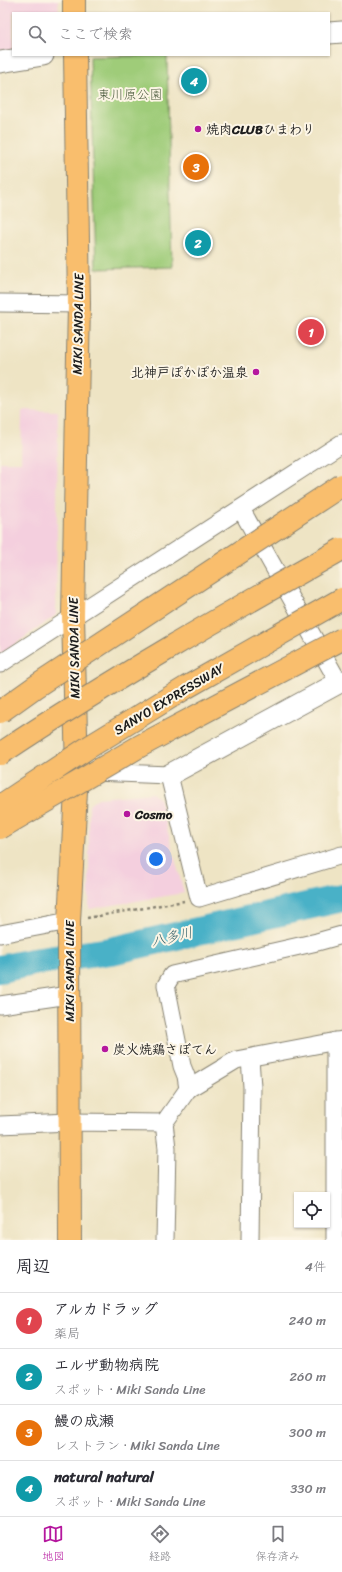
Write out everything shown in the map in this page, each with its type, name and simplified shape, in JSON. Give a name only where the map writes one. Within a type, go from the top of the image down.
[{"type":"main road","points":[[74,0],[74,12]]},
{"type":"main road","name":"MIKI SANDA LINE","points":[[70,1240],[69,925],[77,772],[73,616],[79,304],[75,56]]},
{"type":"main road","points":[[0,712],[342,485]]},
{"type":"main road","points":[[120,632],[342,503]]},
{"type":"main road","points":[[0,754],[134,668],[229,612],[342,549]]},
{"type":"main road","name":"SANYO EXPRESSWAY","points":[[0,806],[89,747],[167,699],[342,599]]},
{"type":"main road","points":[[0,828],[140,746],[342,639]]},
{"type":"street","points":[[330,33],[342,32]]},
{"type":"street","points":[[0,62],[37,56]]},
{"type":"street","points":[[0,303],[79,304]]},
{"type":"street","points":[[0,664],[342,443]]},
{"type":"street","points":[[77,772],[169,775],[341,682],[241,509]]},
{"type":"street","points":[[169,775],[199,898],[342,855]]},
{"type":"street","points":[[0,934],[69,925]]},
{"type":"street","points":[[188,1089],[166,985],[172,975],[342,935]]},
{"type":"street","points":[[0,1005],[69,991]]},
{"type":"street","points":[[166,1240],[167,1148],[164,1123],[188,1089],[236,1060],[339,1041],[334,1240]]},
{"type":"street","points":[[250,1058],[252,1087],[250,1240]]},
{"type":"street","points":[[0,1124],[70,1122],[164,1123]]},
{"type":"path","points":[[69,925],[199,898]]},
{"type":"shaded area","points":[[0,0],[58,0],[59,12],[12,12],[12,53],[0,55]]},
{"type":"shaded area","points":[[22,410],[58,411],[56,615],[0,655],[0,462],[21,462]]},
{"type":"shaded area","points":[[152,793],[159,798],[184,893],[89,909],[89,805],[98,798]]},
{"type":"green space","name":"東川原公園","points":[[167,56],[172,267],[96,269],[90,57]]},
{"type":"waterway","name":"八多川","points":[[0,969],[33,962],[111,951],[342,898]]},
{"type":"place","name":"natural natural","points":[[194,81]]},
{"type":"place","name":"焼肉CLUBひまわり","points":[[198,129]]},
{"type":"place","name":"鰻の成瀬","points":[[196,167]]},
{"type":"place","name":"エルザ動物病院","points":[[198,243]]},
{"type":"place","name":"アルカドラッグ","points":[[311,332]]},
{"type":"place","name":"北神戸ぽかぽか温泉","points":[[256,372]]},
{"type":"place","name":"Cosmo","points":[[127,814]]},
{"type":"place","name":"炭火焼鶏さぼてん","points":[[105,1049]]}]
